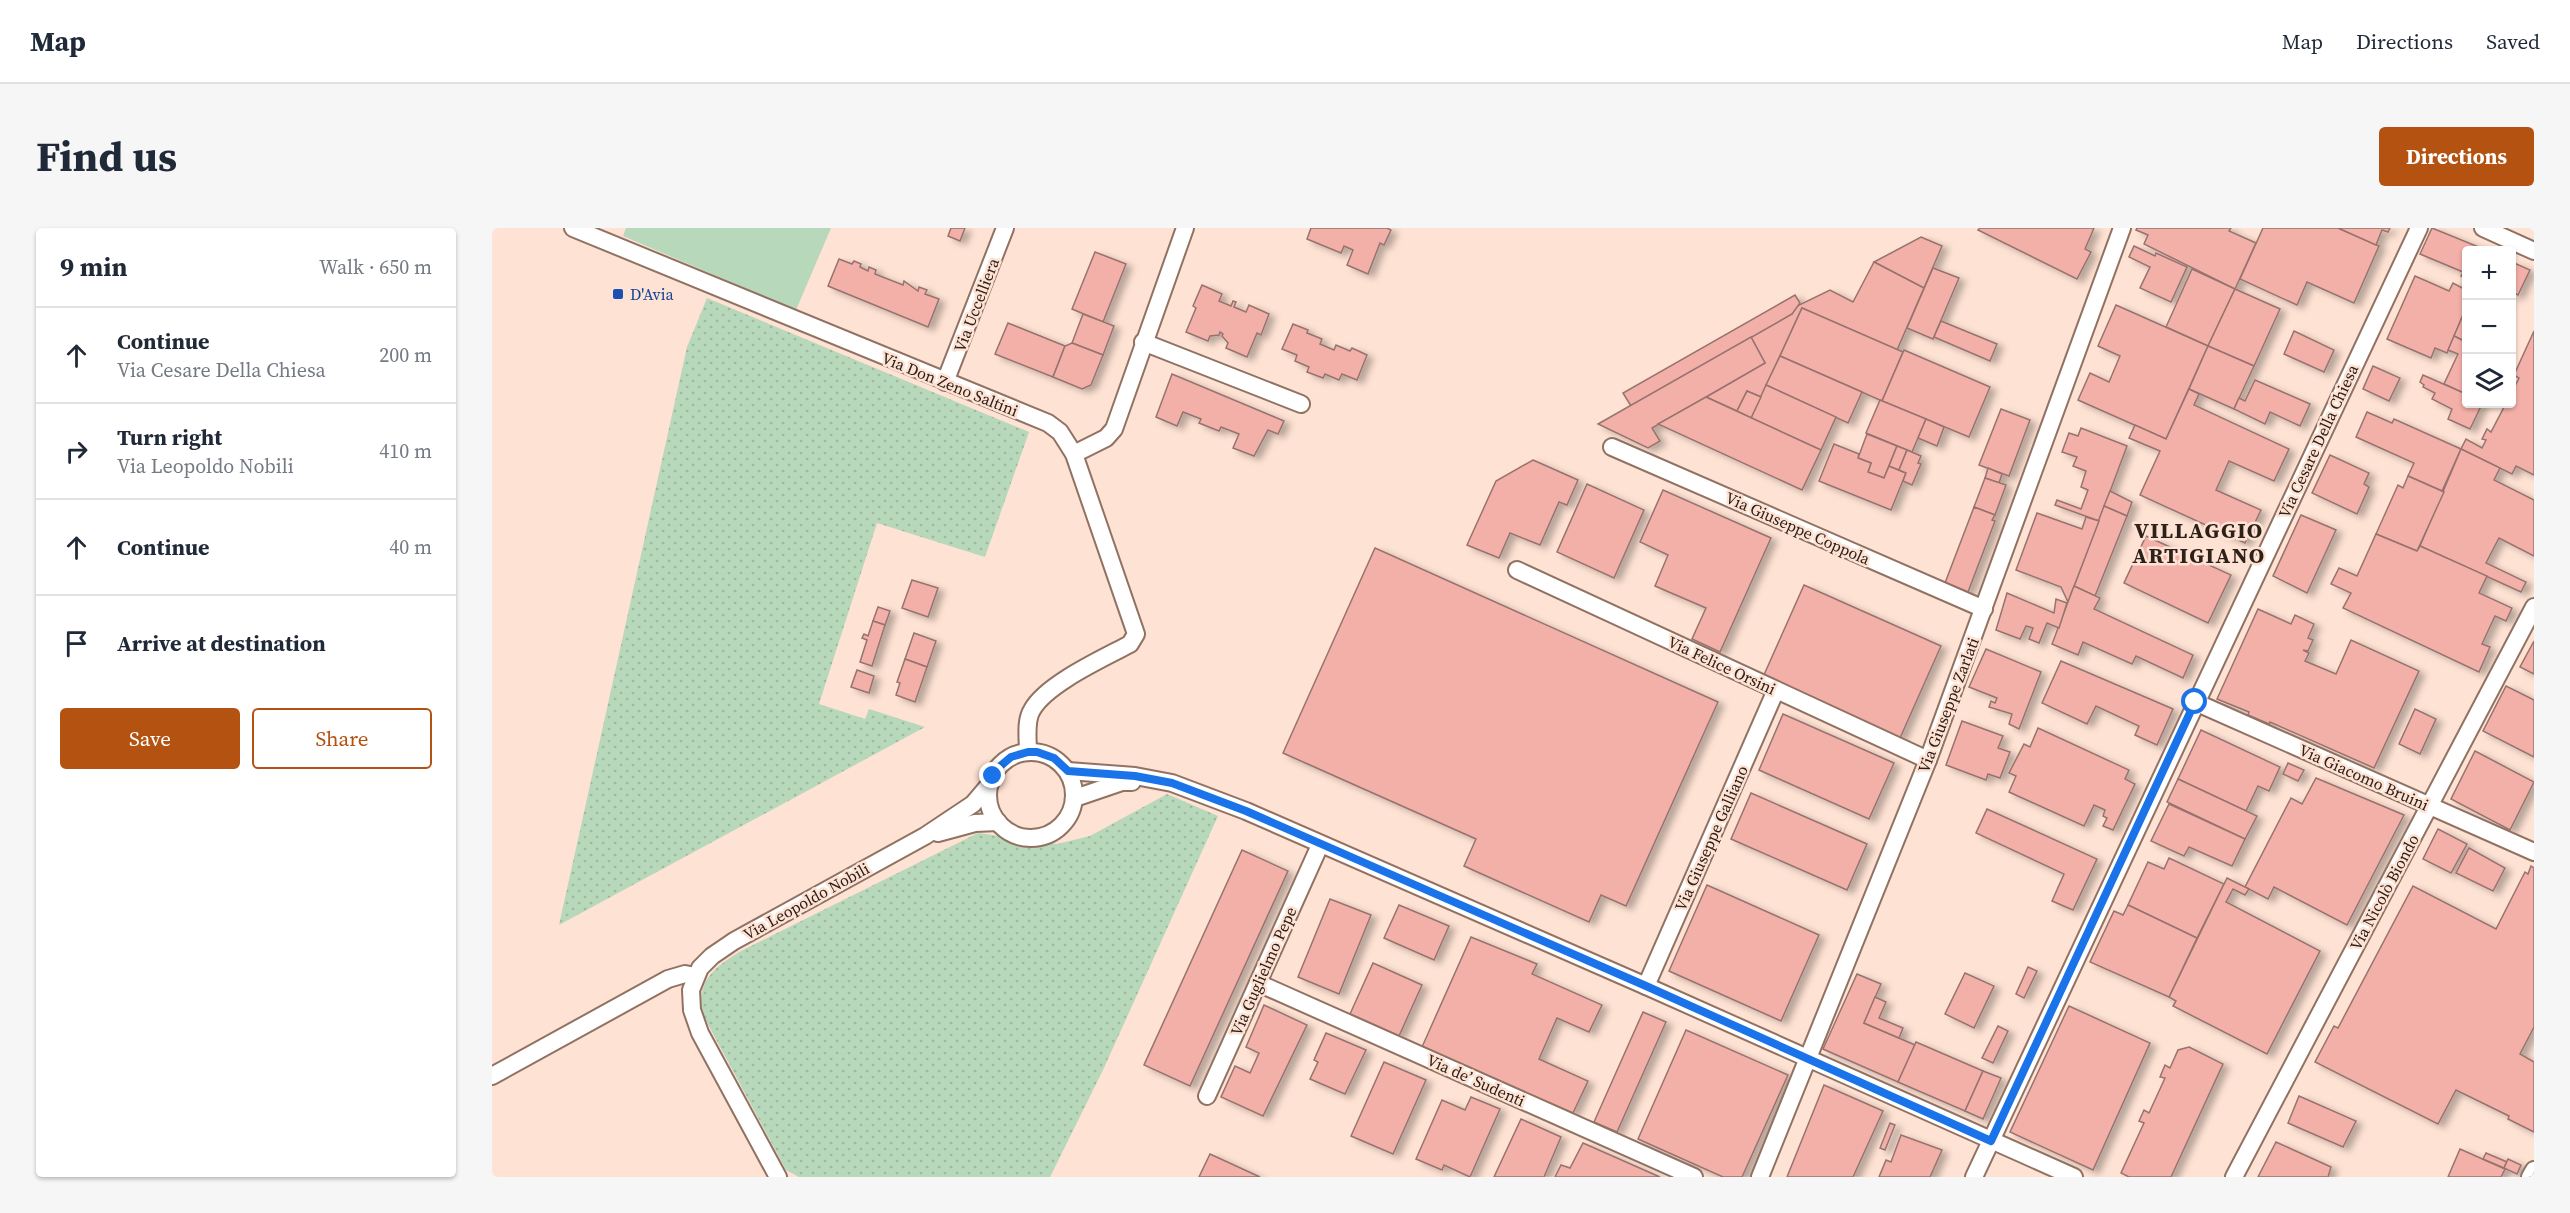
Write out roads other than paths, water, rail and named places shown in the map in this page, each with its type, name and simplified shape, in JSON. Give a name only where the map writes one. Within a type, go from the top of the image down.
[{"type":"street","name":"Via Don Zeno Saltini","points":[[573,228],[1048,423],[1060,432],[1074,454],[1136,634],[1130,644],[1062,682],[1035,705],[1031,711],[1028,726],[1028,752]]},
{"type":"street","name":"Via Uccelliera","points":[[945,382],[1005,228]]},
{"type":"street","points":[[1074,454],[1106,438],[1114,429],[1185,228]]},
{"type":"street","name":"Via Giuseppe Zarlati","points":[[1760,1177],[1806,1058],[1928,760],[2122,228]]},
{"type":"street","name":"Via Cesare Della Chiesa","points":[[1974,1177],[2419,228]]},
{"type":"street","points":[[2483,228],[2534,251]]},
{"type":"street","points":[[1143,342],[1301,404]]},
{"type":"street","name":"Via Giuseppe Coppola","points":[[1612,447],[1984,609]]},
{"type":"street","name":"Via Felice Orsini","points":[[1517,570],[1928,760]]},
{"type":"street","name":"Via Nicolò Biondo","points":[[2234,1177],[2534,607]]},
{"type":"street","name":"Via Giuseppe Galliano","points":[[1646,986],[1776,690]]},
{"type":"street","name":"Via Giacomo Bruini","points":[[2195,702],[2534,852]]},
{"type":"street","points":[[1037,752],[1054,758],[1068,771],[1075,798],[1066,821],[1045,836],[1020,836],[998,822],[988,800],[990,784],[998,768],[1004,762],[1011,757],[1037,752]]},
{"type":"street","points":[[1068,771],[1135,776],[1172,783],[1246,811],[2074,1177]]},
{"type":"street","points":[[1075,798],[1122,782],[1172,783]]},
{"type":"street","name":"Via Leopoldo Nobili","points":[[696,976],[712,956],[734,941],[925,837],[973,804],[990,784]]},
{"type":"street","name":"Via Leopoldo Nobili","points":[[925,837],[975,823],[998,822]]},
{"type":"street","name":"Via Guglielmo Pepe","points":[[1207,1096],[1320,845]]},
{"type":"street","points":[[492,1076],[668,979],[685,974],[696,976],[690,996],[697,1026],[778,1177]]},
{"type":"street","name":"Via de’ Sudenti","points":[[1258,983],[1694,1177]]},
{"type":"street","points":[[2530,1177],[2534,1170]]},
{"type":"place","name":"D'Avia","points":[[618,294]]},
{"type":"district","name":"VILLAGGIO ARTIGIANO","points":[[2199,542]]}]
